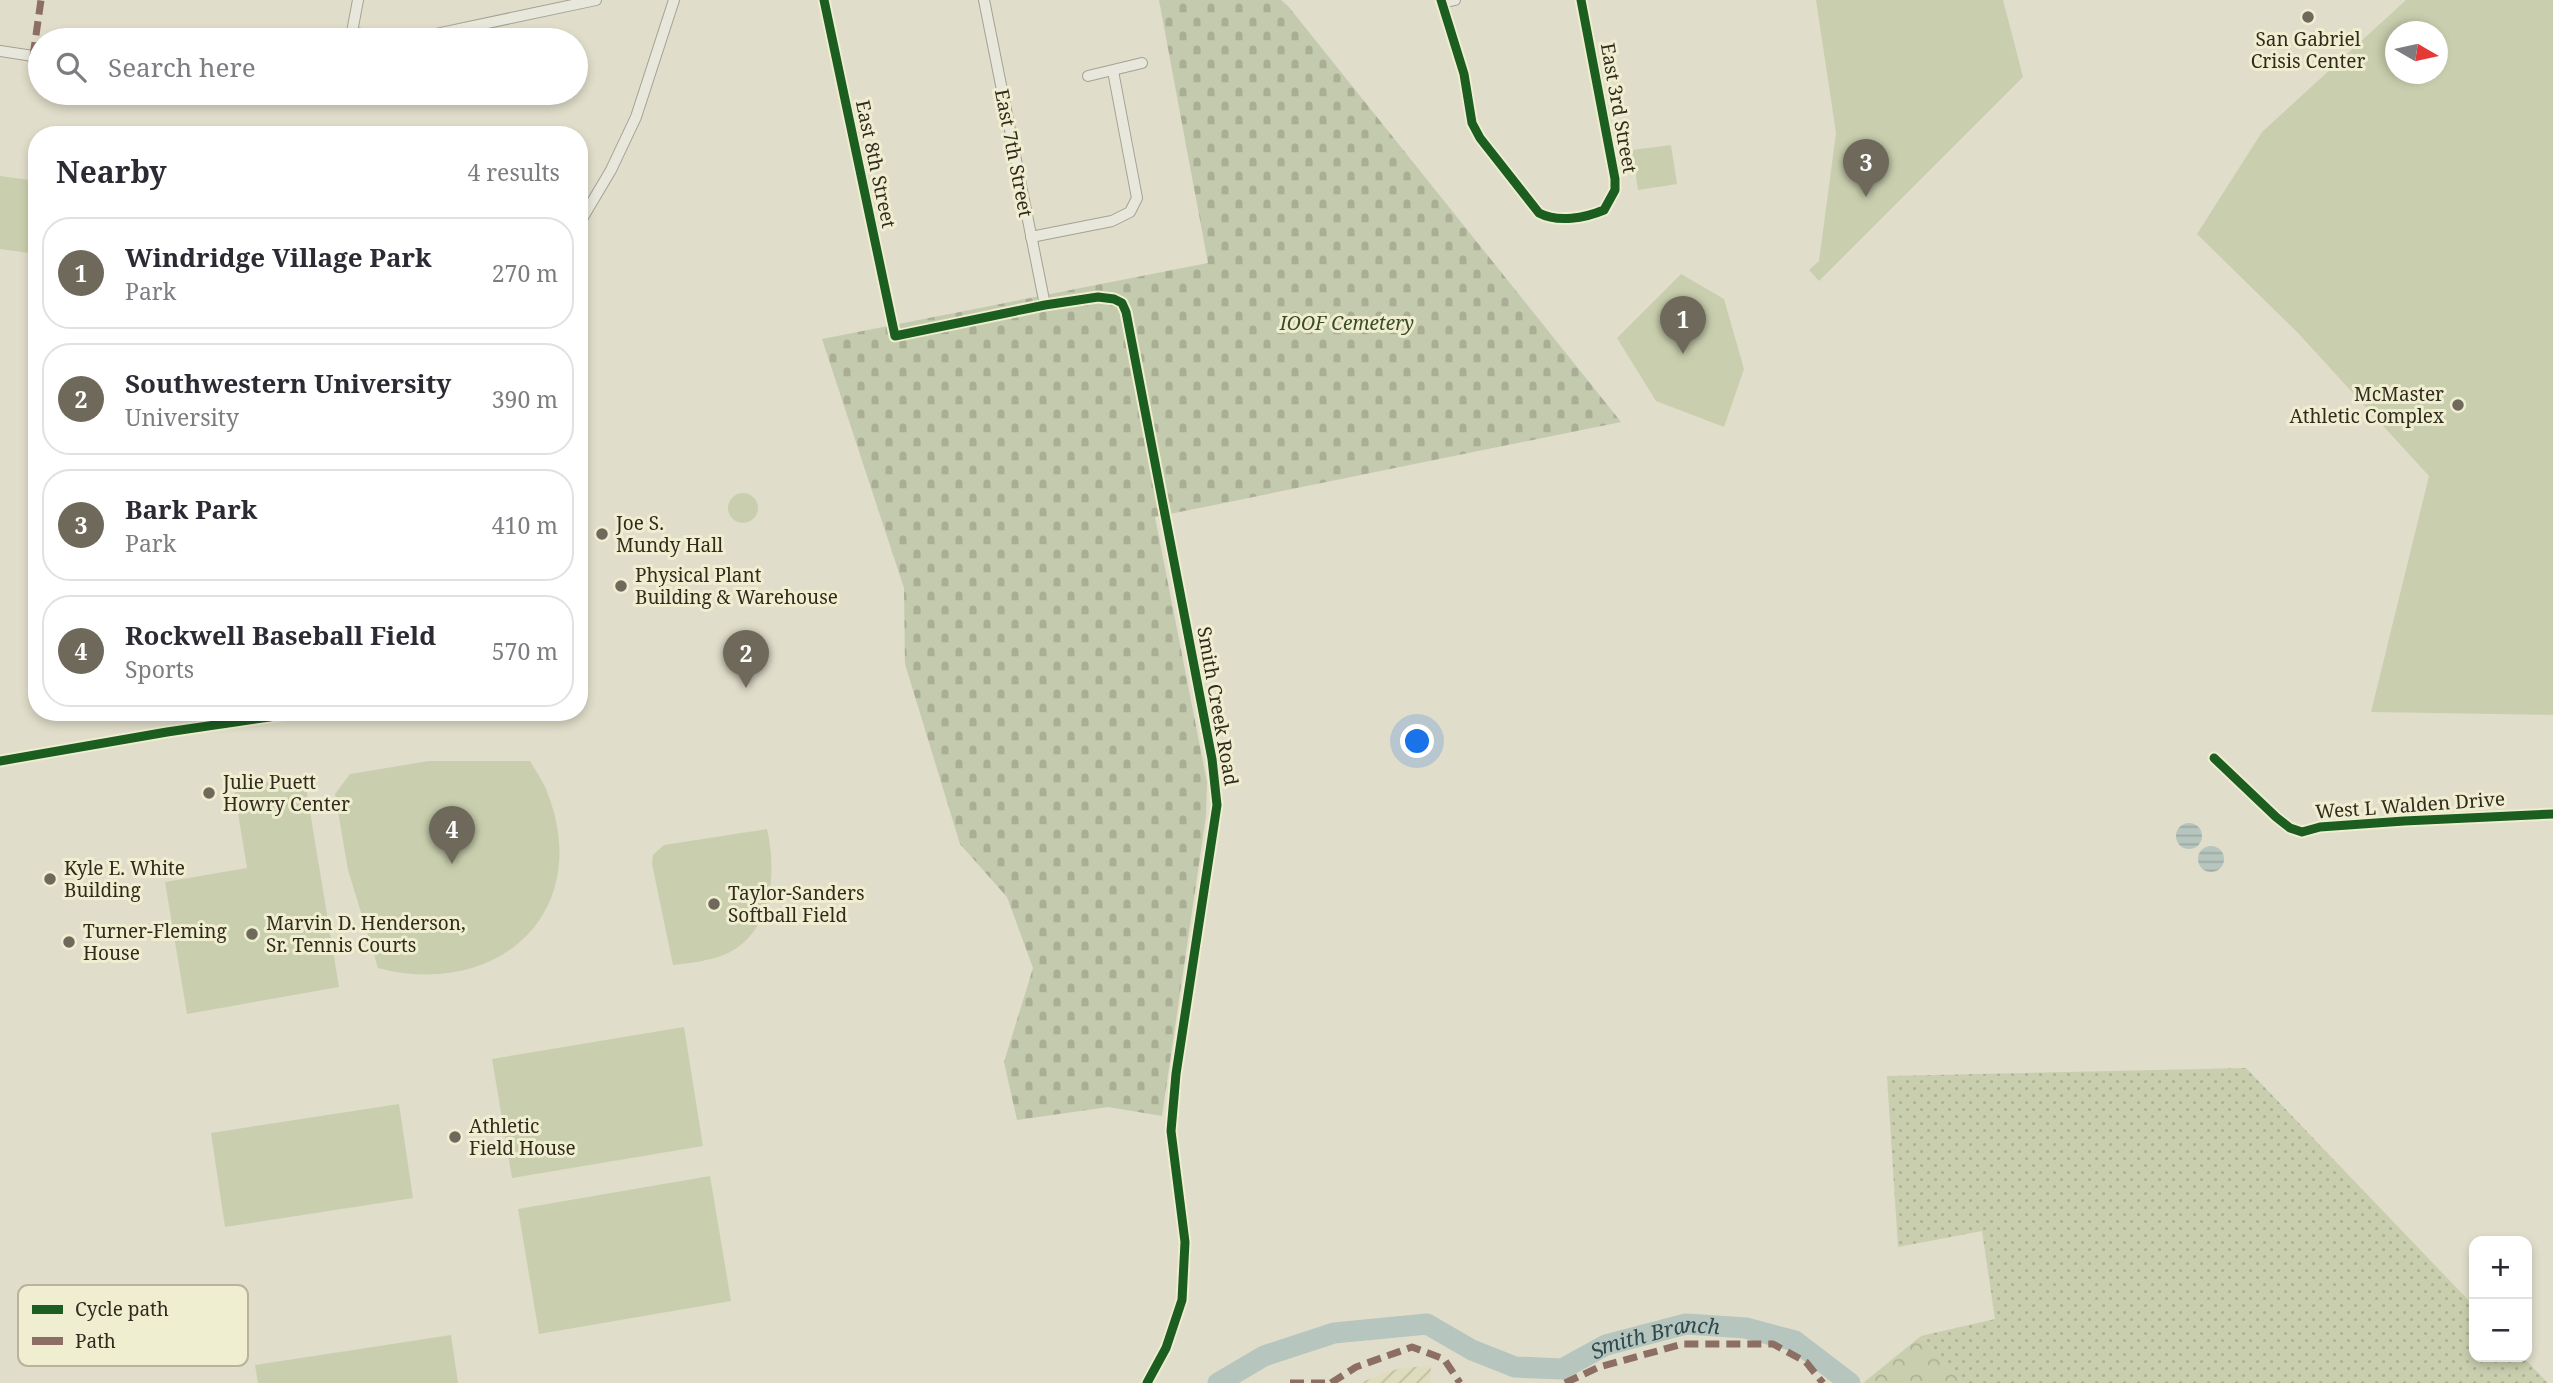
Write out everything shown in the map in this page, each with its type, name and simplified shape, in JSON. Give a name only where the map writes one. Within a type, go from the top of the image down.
[{"type":"street","points":[[353,28],[358,0]]},
{"type":"street","points":[[463,28],[596,0]]},
{"type":"street","points":[[588,209],[611,170],[636,117],[674,0]]},
{"type":"street","name":"East 8th Street","points":[[824,0],[895,336]]},
{"type":"street","name":"East 7th Street","points":[[984,0],[1045,305]]},
{"type":"street","name":"East 3rd Street","points":[[1455,0],[1441,1],[1464,74],[1472,123],[1480,138],[1539,213],[1548,218],[1562,219],[1604,210],[1615,190],[1581,0]]},
{"type":"street","points":[[0,51],[28,55]]},
{"type":"street","points":[[1088,76],[1142,63]]},
{"type":"street","points":[[1031,237],[1112,221],[1130,212],[1137,198],[1113,71]]},
{"type":"street","name":"Smith Creek Road","points":[[895,336],[1045,305],[1107,297],[1122,303],[1126,312],[1212,759],[1217,805],[1176,1074],[1171,1131],[1185,1242],[1182,1300],[1166,1348],[1147,1383]]},
{"type":"street","points":[[0,761],[242,721]]},
{"type":"street","name":"West L Walden Drive","points":[[2214,758],[2276,817],[2290,828],[2302,832],[2320,827],[2403,821],[2553,814]]},
{"type":"green space","name":"IOOF Cemetery","points":[[1159,0],[1281,0],[1288,6],[1621,422],[1155,517],[1207,782],[1206,816],[1162,1116],[1108,1107],[1017,1120],[1004,1062],[1033,968],[1007,897],[960,844],[905,664],[904,588],[822,339],[1208,263]]},
{"type":"green space","points":[[1816,0],[2003,0],[2023,77],[1819,281],[1809,270],[1819,261],[1836,133]]},
{"type":"green space","name":"McMaster Athletic Complex","points":[[2406,0],[2553,0],[2553,715],[2371,712],[2429,476],[2298,333],[2197,234],[2262,132]]},
{"type":"green space","points":[[1671,145],[1677,184],[1638,190],[1632,150]]},
{"type":"green space","points":[[0,176],[28,180],[28,253],[0,249]]},
{"type":"green space","points":[[1681,274],[1724,299],[1744,369],[1724,427],[1656,401],[1617,338]]},
{"type":"green space","points":[[743,493],[754,497],[758,508],[754,519],[743,523],[732,519],[728,508],[732,497]]},
{"type":"green space","points":[[429,761],[530,761],[546,789],[558,833],[558,873],[547,908],[526,936],[498,958],[462,971],[422,974],[378,968],[348,870],[335,794],[350,774]]},
{"type":"green space","name":"Marvin D. Henderson, Sr. Tennis Courts","points":[[304,775],[339,987],[187,1014],[165,882],[247,868],[234,789]]},
{"type":"green space","name":"Taylor-Sanders Softball Field","points":[[767,829],[771,882],[768,900],[754,932],[726,954],[673,965],[652,864],[653,855],[664,845]]},
{"type":"green space","points":[[684,1027],[703,1146],[512,1178],[492,1059]]},
{"type":"green space","points":[[2246,1068],[2469,1301],[2469,1362],[2528,1362],[2548,1383],[1962,1383],[1921,1336],[1995,1319],[1982,1231],[1898,1247],[1887,1076]]},
{"type":"green space","points":[[399,1104],[413,1198],[225,1227],[211,1133]]},
{"type":"green space","points":[[710,1176],[731,1301],[539,1334],[518,1209]]},
{"type":"green space","points":[[451,1335],[458,1383],[258,1383],[255,1365]]},
{"type":"green space","points":[[1921,1336],[1962,1383],[1863,1383]]},
{"type":"green space","points":[[1431,1366],[1430,1383],[1359,1383],[1400,1368]]},
{"type":"shaded area","points":[[2189,823],[2198,827],[2202,836],[2198,845],[2189,849],[2180,845],[2176,836],[2180,827]]},
{"type":"shaded area","points":[[2211,846],[2220,850],[2224,859],[2220,868],[2211,872],[2202,868],[2198,859],[2202,850]]},
{"type":"waterway","name":"Smith Branch","points":[[1218,1383],[1264,1356],[1334,1333],[1427,1324],[1472,1350],[1515,1367],[1562,1369],[1606,1345],[1686,1324],[1746,1328],[1795,1341],[1850,1383]]},
{"type":"marked path","points":[[37,28],[41,0]]},
{"type":"marked path","points":[[1565,1383],[1599,1367],[1683,1344],[1773,1344],[1806,1362],[1823,1383]]},
{"type":"marked path","points":[[1331,1383],[1356,1367],[1412,1347],[1444,1359],[1460,1383]]},
{"type":"marked path","points":[[1290,1383],[1327,1383]]},
{"type":"cycle path","points":[[824,0],[895,336],[1045,305],[1098,297],[1122,303],[1126,312],[1212,759],[1217,805],[1176,1074],[1171,1131],[1185,1242],[1182,1300],[1166,1348],[1147,1383]]},
{"type":"cycle path","points":[[1441,0],[1464,74],[1472,123],[1480,138],[1539,213],[1563,219],[1604,210],[1615,190],[1581,0]]},
{"type":"cycle path","points":[[0,761],[242,721]]},
{"type":"cycle path","points":[[2214,758],[2276,817],[2290,828],[2302,832],[2320,827],[2553,814]]},
{"type":"place","name":"San Gabriel Crisis Center","points":[[2308,17]]},
{"type":"place","name":"Bark Park","points":[[1866,197]]},
{"type":"place","name":"Windridge Village Park","points":[[1683,354]]},
{"type":"place","name":"McMaster Athletic Complex","points":[[2458,405]]},
{"type":"place","name":"Joe S. Mundy Hall","points":[[602,534]]},
{"type":"place","name":"Physical Plant Building & Warehouse","points":[[621,586]]},
{"type":"place","name":"Southwestern University","points":[[746,688]]},
{"type":"place","name":"Julie Puett Howry Center","points":[[209,793]]},
{"type":"place","name":"Rockwell Baseball Field","points":[[452,864]]},
{"type":"place","name":"Kyle E. White Building","points":[[50,879]]},
{"type":"place","name":"Taylor-Sanders Softball Field","points":[[714,904]]},
{"type":"place","name":"Marvin D. Henderson, Sr. Tennis Courts","points":[[252,934]]},
{"type":"place","name":"Turner-Fleming House","points":[[69,942]]},
{"type":"place","name":"Athletic Field House","points":[[455,1137]]}]
